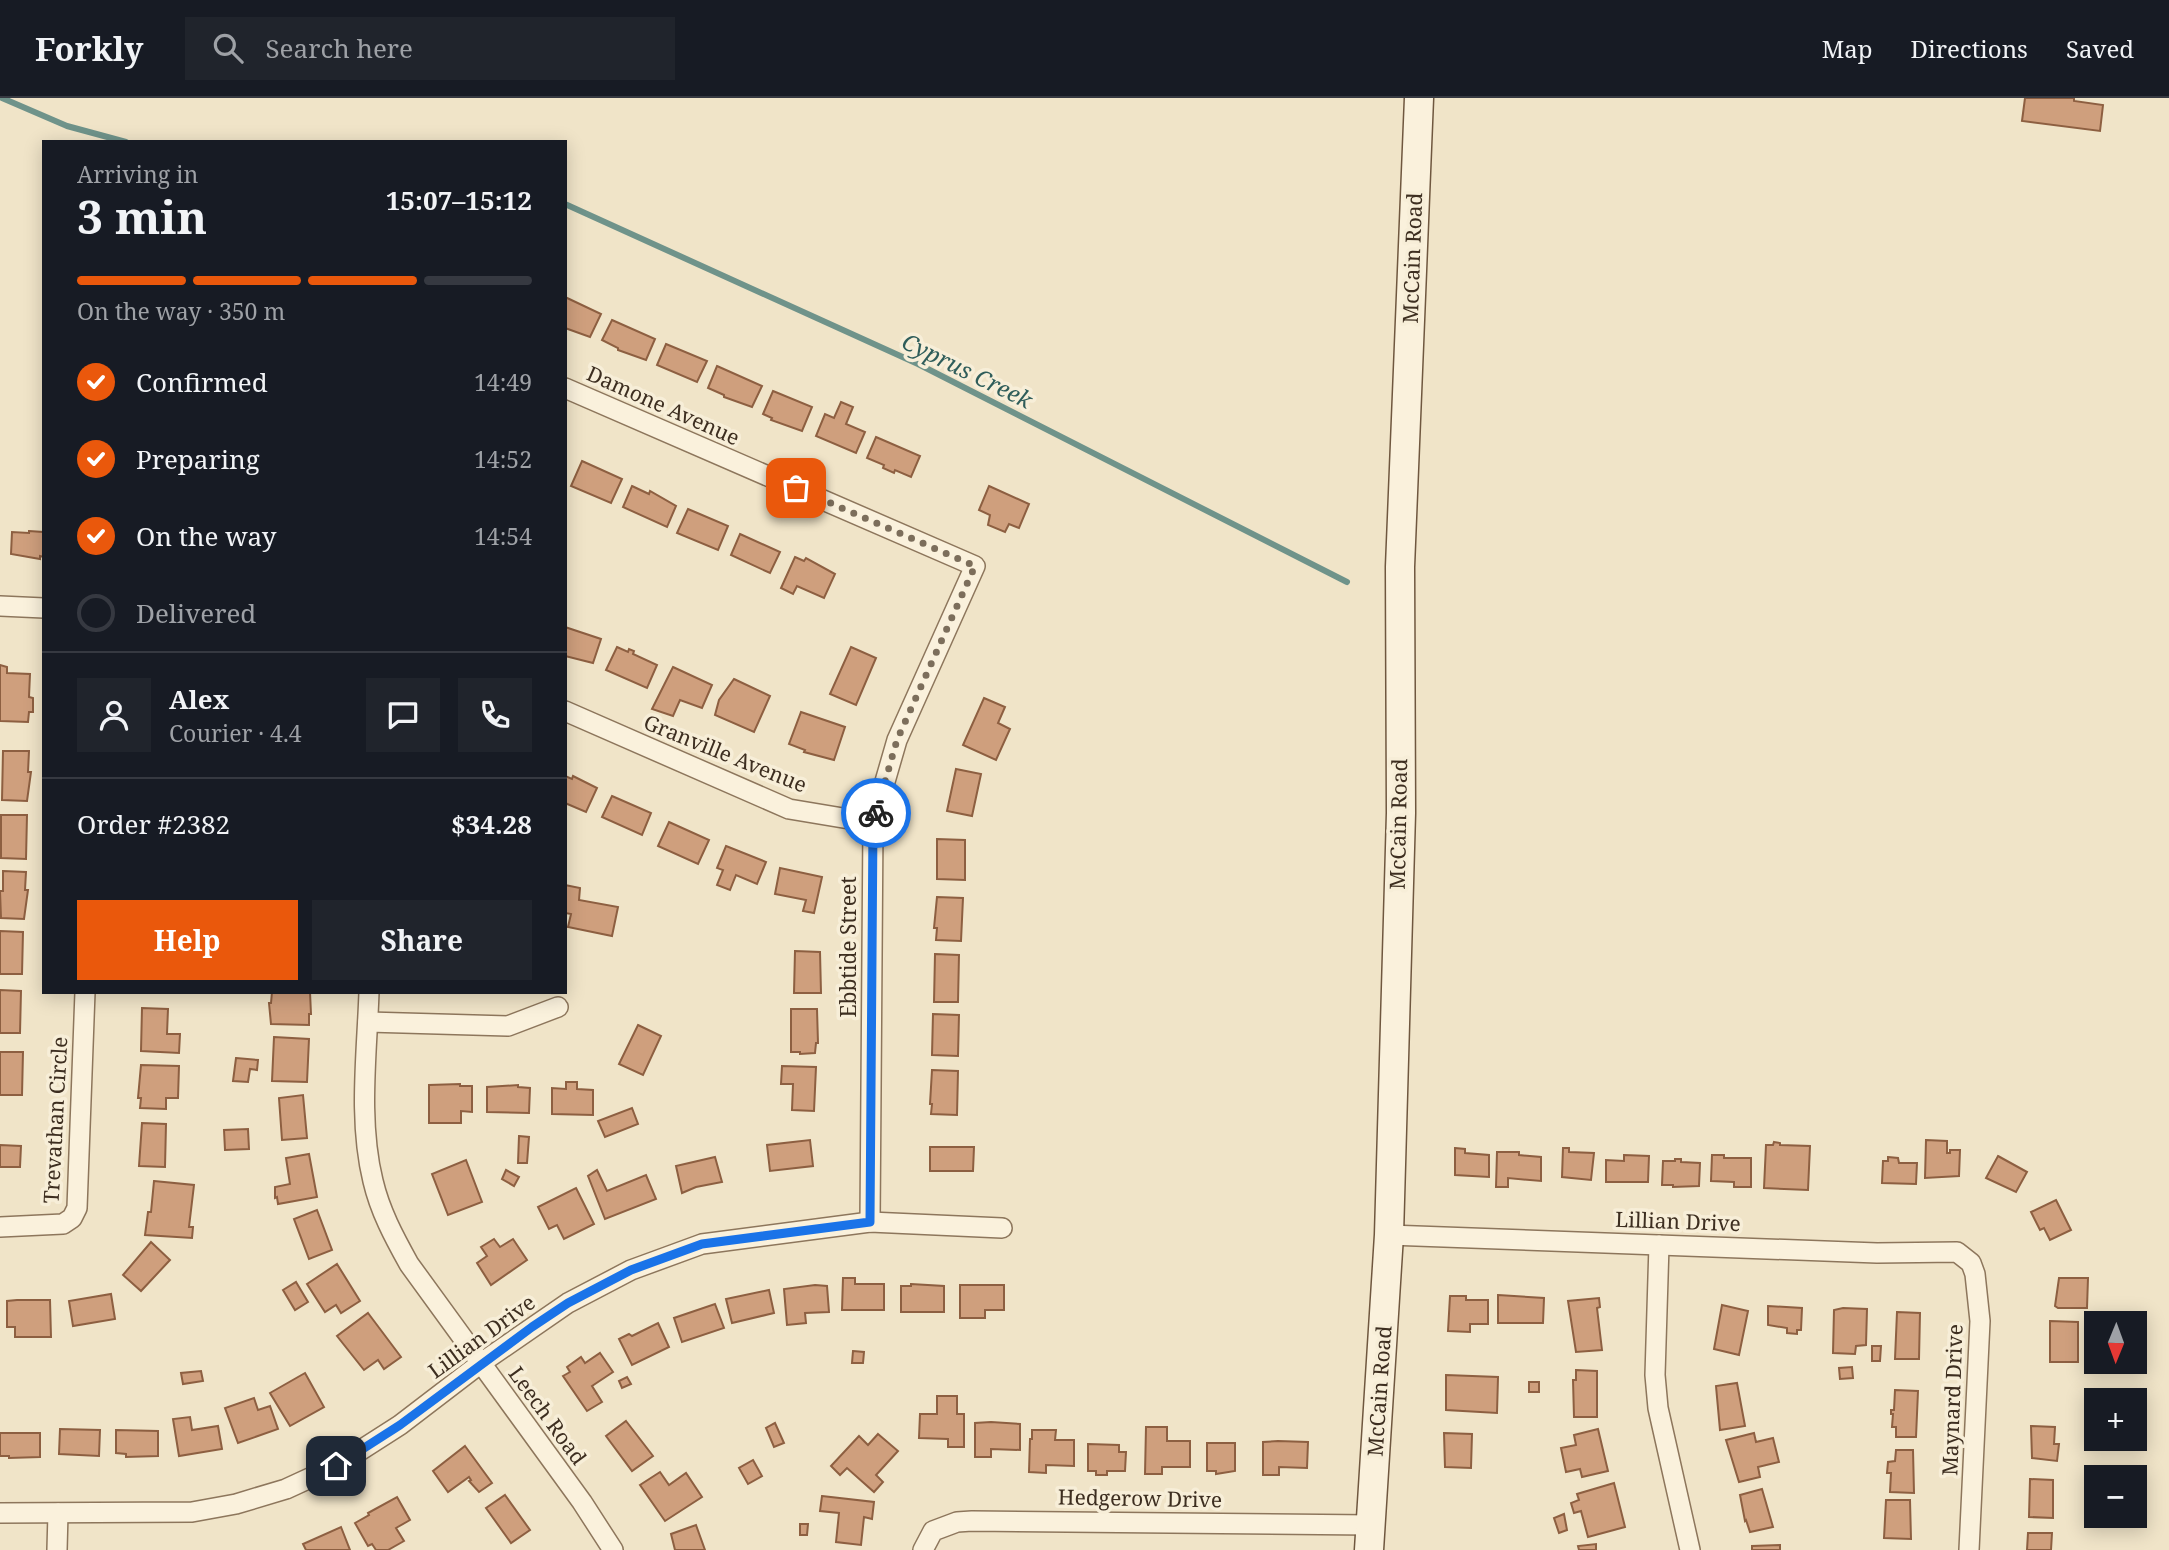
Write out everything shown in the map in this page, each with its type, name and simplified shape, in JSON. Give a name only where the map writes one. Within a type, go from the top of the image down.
[{"type":"street","name":"McCain Road","points":[[1370,1537],[1389,1235],[1401,813],[1400,567],[1419,98]]},
{"type":"street","name":"Damone Avenue","points":[[567,389],[975,566]]},
{"type":"street","name":"Ebbtide Street","points":[[870,1222],[873,823],[897,740],[975,566]]},
{"type":"street","points":[[0,606],[42,608]]},
{"type":"street","name":"Granville Avenue","points":[[567,712],[789,809],[873,823]]},
{"type":"street","name":"Trevathan Circle","points":[[0,1227],[41,1227],[63,1224],[72,1219],[76,1208],[85,994]]},
{"type":"street","name":"Leech Road","points":[[369,994],[367,1140],[373,1181],[391,1232],[409,1264],[582,1502],[613,1550]]},
{"type":"street","points":[[369,1021],[509,1026],[558,1007]]},
{"type":"street","name":"Lillian Drive","points":[[0,1513],[192,1512],[236,1504],[286,1489],[347,1460],[400,1425],[481,1363],[568,1303],[631,1270],[702,1244],[870,1222],[1002,1228]]},
{"type":"street","name":"Lillian Drive","points":[[1389,1235],[1891,1253],[1957,1252],[1965,1256]]},
{"type":"street","points":[[1659,1245],[1655,1375],[1658,1408],[1690,1550]]},
{"type":"street","name":"Maynard Drive","points":[[1965,1256],[1975,1274],[1980,1321],[1969,1550]]},
{"type":"street","points":[[57,1550],[58,1513]]},
{"type":"street","name":"Hedgerow Drive","points":[[923,1550],[933,1531],[957,1522],[972,1521],[1370,1537]]},
{"type":"building","points":[[2025,98],[2074,98],[2074,101],[2103,105],[2100,131],[2022,121]]},
{"type":"building","points":[[567,298],[601,314],[590,337],[567,329]]},
{"type":"building","points":[[612,320],[655,339],[646,360],[618,350],[602,340]]},
{"type":"building","points":[[666,344],[707,361],[697,382],[657,365]]},
{"type":"building","points":[[717,366],[762,386],[752,407],[708,388]]},
{"type":"building","points":[[773,391],[812,407],[802,431],[771,420],[772,418],[763,414]]},
{"type":"building","points":[[841,402],[853,407],[846,424],[865,432],[856,453],[816,436],[825,414],[834,418]]},
{"type":"building","points":[[876,437],[920,456],[911,477],[895,470],[894,473],[883,468],[884,465],[867,458]]},
{"type":"building","points":[[582,461],[622,479],[611,503],[571,486]]},
{"type":"building","points":[[632,486],[649,494],[650,491],[676,506],[667,527],[623,507]]},
{"type":"building","points":[[989,486],[1029,504],[1019,528],[1009,524],[1005,532],[988,525],[990,515],[979,510]]},
{"type":"building","points":[[688,509],[728,526],[718,550],[677,533]]},
{"type":"building","points":[[12,532],[42,532],[40,559],[11,554]]},
{"type":"building","points":[[740,534],[780,552],[770,573],[731,555]]},
{"type":"building","points":[[795,557],[804,561],[806,558],[835,574],[824,598],[797,586],[793,594],[781,588]]},
{"type":"building","points":[[567,628],[601,639],[593,663],[567,656]]},
{"type":"building","points":[[617,647],[628,652],[629,649],[634,651],[633,654],[657,665],[647,688],[606,670]]},
{"type":"building","points":[[851,647],[876,658],[856,705],[830,694]]},
{"type":"building","points":[[0,665],[7,667],[7,673],[30,674],[29,697],[33,698],[33,712],[29,712],[28,722],[0,721]]},
{"type":"building","points":[[673,667],[712,685],[702,708],[680,700],[673,716],[652,709]]},
{"type":"building","points":[[734,679],[770,696],[754,732],[715,715],[719,700]]},
{"type":"building","points":[[984,698],[1005,707],[998,723],[1010,729],[996,760],[963,745]]},
{"type":"building","points":[[801,712],[845,727],[834,760],[804,752],[805,750],[789,744]]},
{"type":"building","points":[[3,751],[29,751],[28,772],[31,772],[27,801],[2,800]]},
{"type":"building","points":[[956,769],[981,774],[972,816],[947,811]]},
{"type":"building","points":[[573,776],[597,788],[586,812],[567,804],[567,777],[572,779]]},
{"type":"building","points":[[612,796],[651,813],[642,835],[602,817]]},
{"type":"building","points":[[1,815],[27,815],[26,859],[1,858]]},
{"type":"building","points":[[669,822],[709,840],[698,864],[658,846]]},
{"type":"building","points":[[937,839],[965,840],[965,880],[937,879]]},
{"type":"building","points":[[726,846],[766,862],[757,884],[736,875],[730,890],[717,885],[723,870],[717,868]]},
{"type":"building","points":[[780,868],[822,877],[814,913],[803,911],[806,900],[775,894]]},
{"type":"building","points":[[3,871],[26,872],[25,890],[28,890],[24,919],[1,918],[0,891],[3,891]]},
{"type":"building","points":[[567,885],[580,888],[579,900],[618,907],[612,936],[568,927],[571,914],[567,913]]},
{"type":"building","points":[[937,897],[963,898],[961,941],[936,940],[937,928],[934,928]]},
{"type":"building","points":[[0,931],[23,932],[22,974],[0,974]]},
{"type":"building","points":[[795,951],[820,952],[821,993],[794,993]]},
{"type":"building","points":[[935,954],[959,955],[958,1002],[934,1002]]},
{"type":"building","points":[[0,990],[21,991],[20,1033],[0,1033]]},
{"type":"building","points":[[272,994],[310,994],[309,1025],[271,1024]]},
{"type":"building","points":[[142,1008],[168,1009],[167,1034],[180,1034],[179,1053],[141,1051]]},
{"type":"building","points":[[791,1009],[817,1009],[818,1043],[815,1053],[791,1052]]},
{"type":"building","points":[[933,1014],[959,1015],[958,1056],[932,1055]]},
{"type":"building","points":[[638,1025],[661,1036],[643,1075],[619,1064]]},
{"type":"building","points":[[274,1037],[309,1039],[307,1082],[272,1081]]},
{"type":"building","points":[[0,1052],[23,1052],[22,1095],[0,1095]]},
{"type":"building","points":[[236,1058],[258,1060],[257,1070],[250,1069],[248,1082],[233,1081]]},
{"type":"building","points":[[141,1065],[179,1066],[178,1098],[166,1098],[166,1109],[140,1108],[141,1098],[138,1098]]},
{"type":"building","points":[[782,1066],[816,1067],[814,1111],[792,1110],[793,1084],[781,1084]]},
{"type":"building","points":[[932,1070],[958,1071],[957,1115],[931,1114]]},
{"type":"building","points":[[566,1082],[577,1082],[577,1089],[593,1090],[593,1115],[552,1114],[552,1088],[566,1089]]},
{"type":"building","points":[[429,1085],[472,1086],[472,1112],[461,1111],[461,1123],[429,1123]]},
{"type":"building","points":[[518,1085],[530,1088],[529,1113],[487,1112],[487,1087]]},
{"type":"building","points":[[303,1095],[307,1138],[282,1140],[279,1098]]},
{"type":"building","points":[[632,1108],[638,1124],[605,1137],[598,1121]]},
{"type":"building","points":[[142,1123],[166,1124],[165,1167],[139,1166]]},
{"type":"building","points":[[248,1129],[249,1149],[225,1150],[224,1130]]},
{"type":"building","points":[[519,1136],[529,1137],[527,1163],[518,1163]]},
{"type":"building","points":[[810,1140],[813,1166],[770,1171],[767,1145]]},
{"type":"building","points":[[1926,1140],[1947,1141],[1947,1153],[1950,1153],[1950,1150],[1960,1150],[1959,1176],[1925,1178]]},
{"type":"building","points":[[1774,1142],[1780,1145],[1810,1146],[1808,1190],[1764,1188],[1766,1145],[1773,1145]]},
{"type":"building","points":[[0,1145],[21,1146],[20,1167],[0,1167]]},
{"type":"building","points":[[930,1147],[974,1147],[973,1171],[930,1171]]},
{"type":"building","points":[[1455,1148],[1465,1149],[1465,1153],[1489,1155],[1489,1177],[1455,1175]]},
{"type":"building","points":[[1563,1148],[1569,1148],[1569,1152],[1594,1153],[1591,1180],[1562,1177]]},
{"type":"building","points":[[1497,1152],[1519,1152],[1519,1155],[1541,1157],[1541,1181],[1508,1178],[1508,1187],[1496,1187]]},
{"type":"building","points":[[309,1154],[317,1197],[278,1204],[275,1187],[290,1184],[286,1158]]},
{"type":"building","points":[[1624,1155],[1649,1156],[1648,1182],[1606,1182],[1606,1160],[1624,1161]]},
{"type":"building","points":[[1712,1155],[1751,1158],[1751,1187],[1734,1187],[1734,1182],[1711,1181]]},
{"type":"building","points":[[1998,1156],[2027,1172],[2016,1192],[1986,1178]]},
{"type":"building","points":[[715,1157],[722,1182],[682,1193],[676,1166]]},
{"type":"building","points":[[1888,1157],[1898,1158],[1899,1163],[1917,1163],[1916,1184],[1882,1183],[1883,1161],[1888,1161]]},
{"type":"building","points":[[1675,1159],[1700,1163],[1699,1186],[1662,1185],[1663,1161]]},
{"type":"building","points":[[466,1160],[482,1202],[448,1215],[432,1174]]},
{"type":"building","points":[[506,1170],[519,1177],[514,1186],[502,1179]]},
{"type":"building","points":[[597,1170],[607,1191],[646,1175],[656,1199],[605,1219],[588,1176]]},
{"type":"building","points":[[154,1181],[194,1185],[189,1227],[193,1227],[192,1238],[145,1235],[148,1212],[151,1212]]},
{"type":"building","points":[[576,1188],[594,1224],[564,1239],[557,1225],[549,1229],[538,1207]]},
{"type":"building","points":[[2056,1200],[2071,1230],[2050,1240],[2044,1228],[2040,1230],[2031,1212]]},
{"type":"building","points":[[317,1210],[332,1250],[309,1259],[294,1219]]},
{"type":"building","points":[[494,1239],[500,1247],[513,1239],[527,1260],[491,1285],[477,1263],[487,1256],[481,1247]]},
{"type":"building","points":[[151,1242],[170,1260],[141,1291],[123,1275]]},
{"type":"building","points":[[337,1264],[360,1301],[341,1313],[336,1305],[325,1312],[307,1284]]},
{"type":"building","points":[[843,1278],[855,1278],[855,1284],[884,1284],[884,1310],[842,1310]]},
{"type":"building","points":[[2059,1278],[2088,1278],[2087,1308],[2055,1306]]},
{"type":"building","points":[[296,1282],[308,1302],[295,1310],[283,1290]]},
{"type":"building","points":[[960,1285],[1004,1285],[1004,1310],[985,1310],[985,1318],[960,1318]]},
{"type":"building","points":[[827,1286],[829,1312],[805,1313],[806,1323],[787,1325],[784,1289]]},
{"type":"building","points":[[901,1286],[944,1286],[944,1312],[901,1312]]},
{"type":"building","points":[[769,1290],[774,1313],[732,1323],[726,1299]]},
{"type":"building","points":[[111,1294],[115,1319],[73,1326],[69,1301]]},
{"type":"building","points":[[1498,1295],[1544,1298],[1543,1323],[1498,1323]]},
{"type":"building","points":[[1450,1296],[1466,1296],[1466,1300],[1488,1300],[1488,1324],[1470,1324],[1470,1332],[1448,1331]]},
{"type":"building","points":[[1599,1298],[1600,1307],[1597,1308],[1602,1350],[1576,1352],[1568,1301]]},
{"type":"building","points":[[50,1300],[51,1337],[15,1337],[15,1327],[7,1327],[7,1301]]},
{"type":"building","points":[[715,1304],[724,1328],[682,1342],[674,1318]]},
{"type":"building","points":[[1722,1305],[1748,1311],[1739,1355],[1714,1349]]},
{"type":"building","points":[[1768,1306],[1802,1308],[1801,1330],[1797,1330],[1797,1334],[1787,1333],[1787,1328],[1768,1325]]},
{"type":"building","points":[[1867,1309],[1866,1345],[1856,1346],[1855,1354],[1833,1353],[1834,1310]]},
{"type":"building","points":[[1897,1312],[1920,1313],[1919,1359],[1895,1359]]},
{"type":"building","points":[[368,1313],[401,1357],[384,1369],[378,1360],[364,1370],[337,1336]]},
{"type":"building","points":[[2050,1321],[2078,1322],[2078,1362],[2050,1362]]},
{"type":"building","points":[[658,1323],[669,1347],[632,1365],[619,1339],[629,1334],[632,1336]]},
{"type":"building","points":[[1872,1346],[1881,1346],[1880,1361],[1872,1361]]},
{"type":"building","points":[[853,1351],[864,1352],[863,1363],[852,1363]]},
{"type":"building","points":[[600,1353],[613,1372],[592,1386],[602,1402],[587,1411],[563,1376],[570,1372],[567,1367],[581,1357],[585,1363]]},
{"type":"building","points":[[1852,1367],[1853,1378],[1840,1379],[1839,1368]]},
{"type":"building","points":[[1576,1370],[1597,1371],[1597,1417],[1574,1417],[1573,1380],[1576,1380]]},
{"type":"building","points":[[201,1371],[203,1381],[183,1384],[181,1373]]},
{"type":"building","points":[[305,1373],[324,1407],[290,1426],[270,1393]]},
{"type":"building","points":[[1446,1375],[1498,1377],[1497,1413],[1446,1410]]},
{"type":"building","points":[[627,1377],[631,1384],[622,1388],[619,1381]]},
{"type":"building","points":[[1529,1382],[1539,1382],[1539,1392],[1529,1392]]},
{"type":"building","points":[[1737,1383],[1745,1426],[1720,1430],[1716,1386]]},
{"type":"building","points":[[1895,1390],[1918,1391],[1916,1437],[1896,1437],[1896,1427],[1892,1427],[1891,1414],[1891,1410],[1894,1410]]},
{"type":"building","points":[[937,1396],[957,1396],[957,1414],[964,1414],[964,1447],[948,1447],[948,1439],[919,1438],[920,1414],[937,1414]]},
{"type":"building","points":[[254,1398],[258,1410],[270,1406],[278,1429],[238,1443],[225,1408]]},
{"type":"building","points":[[190,1417],[192,1430],[218,1426],[222,1449],[179,1456],[173,1419]]},
{"type":"building","points":[[626,1421],[653,1456],[632,1471],[606,1436]]},
{"type":"building","points":[[775,1423],[784,1443],[774,1447],[766,1428]]},
{"type":"building","points":[[975,1423],[1020,1424],[1020,1450],[991,1449],[991,1457],[975,1457]]},
{"type":"building","points":[[2031,1426],[2055,1427],[2054,1444],[2059,1444],[2057,1461],[2032,1458]]},
{"type":"building","points":[[1146,1427],[1167,1427],[1167,1441],[1190,1441],[1190,1467],[1162,1467],[1162,1474],[1145,1474]]},
{"type":"building","points":[[60,1429],[100,1430],[99,1456],[59,1454]]},
{"type":"building","points":[[1598,1429],[1608,1471],[1582,1477],[1580,1469],[1566,1472],[1561,1448],[1576,1445],[1574,1435]]},
{"type":"building","points":[[116,1430],[158,1431],[158,1456],[126,1457],[126,1454],[116,1453]]},
{"type":"building","points":[[1032,1430],[1056,1430],[1055,1440],[1074,1440],[1074,1466],[1046,1465],[1046,1473],[1029,1472]]},
{"type":"building","points":[[0,1433],[40,1433],[40,1457],[0,1456]]},
{"type":"building","points":[[1444,1433],[1472,1434],[1471,1468],[1445,1467]]},
{"type":"building","points":[[1754,1433],[1756,1442],[1773,1438],[1779,1462],[1758,1467],[1760,1477],[1739,1482],[1726,1440]]},
{"type":"building","points":[[878,1434],[898,1451],[876,1475],[883,1482],[874,1492],[847,1468],[840,1475],[831,1466],[859,1436],[868,1445]]},
{"type":"building","points":[[1263,1442],[1308,1442],[1307,1468],[1279,1467],[1279,1475],[1263,1475]]},
{"type":"building","points":[[1207,1443],[1235,1443],[1235,1471],[1216,1474],[1216,1471],[1207,1471]]},
{"type":"building","points":[[1088,1444],[1119,1445],[1119,1452],[1126,1452],[1125,1471],[1107,1471],[1107,1475],[1096,1475],[1096,1471],[1088,1471]]},
{"type":"building","points":[[465,1446],[492,1483],[479,1492],[469,1481],[469,1477],[448,1492],[433,1471]]},
{"type":"building","points":[[1896,1450],[1913,1450],[1914,1493],[1890,1492],[1891,1473],[1887,1473],[1888,1462],[1895,1461]]},
{"type":"building","points":[[753,1460],[762,1476],[748,1484],[739,1468]]},
{"type":"building","points":[[660,1472],[669,1485],[686,1473],[702,1497],[665,1521],[640,1485]]},
{"type":"building","points":[[2030,1479],[2053,1480],[2053,1518],[2029,1517]]},
{"type":"building","points":[[1614,1483],[1625,1527],[1588,1537],[1581,1511],[1574,1513],[1571,1503],[1579,1500],[1577,1494]]},
{"type":"building","points":[[1762,1489],[1773,1527],[1750,1532],[1740,1495]]},
{"type":"building","points":[[505,1495],[530,1530],[511,1543],[486,1508]]},
{"type":"building","points":[[822,1496],[874,1502],[872,1519],[864,1517],[861,1545],[836,1542],[839,1513],[820,1511]]},
{"type":"building","points":[[397,1497],[410,1520],[396,1528],[404,1541],[388,1550],[376,1550],[372,1544],[368,1546],[355,1523]]},
{"type":"building","points":[[1886,1500],[1910,1500],[1911,1539],[1884,1538]]},
{"type":"building","points":[[1564,1514],[1567,1530],[1559,1533],[1554,1518]]},
{"type":"building","points":[[800,1524],[808,1524],[807,1535],[800,1535]]},
{"type":"building","points":[[696,1525],[705,1550],[675,1550],[671,1534]]},
{"type":"building","points":[[341,1527],[350,1550],[306,1550],[303,1544]]},
{"type":"building","points":[[2028,1533],[2052,1533],[2051,1550],[2027,1550]]},
{"type":"building","points":[[1596,1544],[1596,1550],[1579,1550],[1578,1546]]},
{"type":"building","points":[[1780,1545],[1780,1550],[1752,1550],[1752,1546]]},
{"type":"waterway","name":"Cyprus Creek","points":[[2,98],[67,126],[119,140]]},
{"type":"waterway","name":"Cyprus Creek","points":[[567,205],[918,364],[1347,582]]},
{"type":"way so far","points":[[796,488],[975,566],[897,740],[876,813]]},
{"type":"route","points":[[336,1466],[400,1425],[481,1363],[568,1303],[631,1270],[702,1244],[870,1222],[873,823],[876,813]]}]
